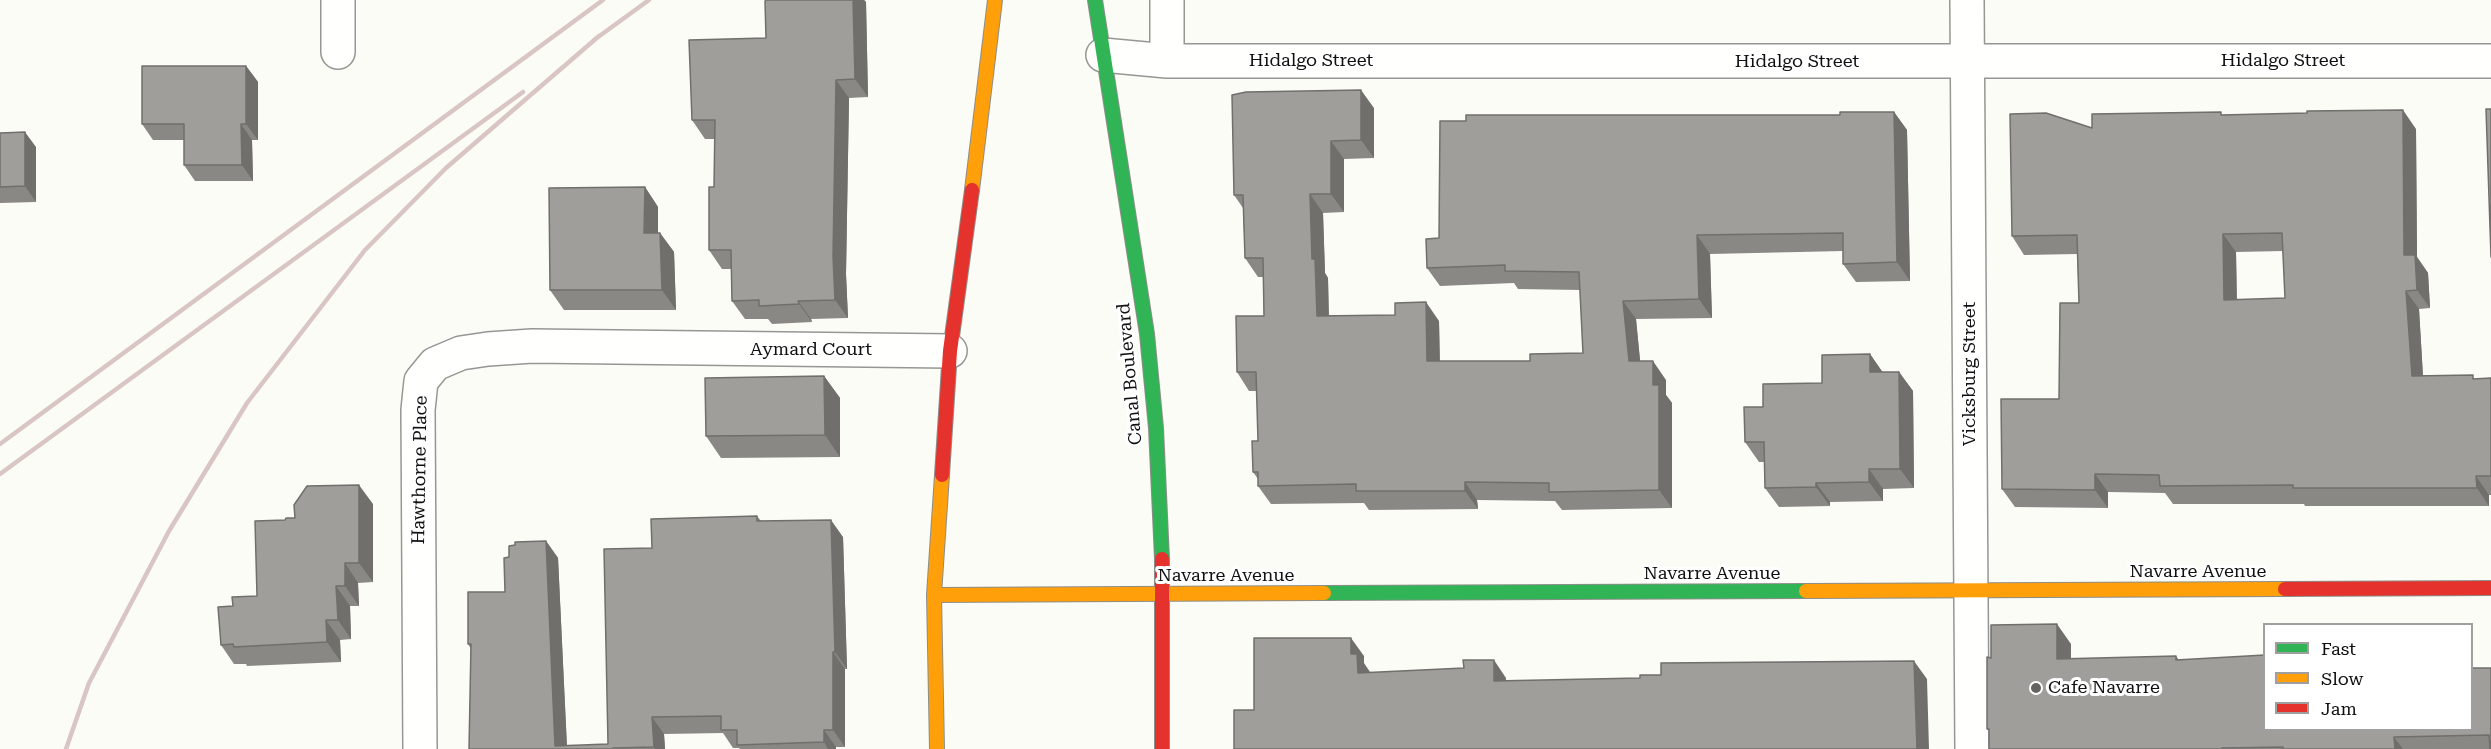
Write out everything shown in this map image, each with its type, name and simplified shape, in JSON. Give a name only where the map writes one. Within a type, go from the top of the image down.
[{"type":"street","points":[[338,0],[338,52]]},
{"type":"street","points":[[937,749],[934,595],[950,351],[991,46],[995,0]]},
{"type":"street","name":"Canal Boulevard","points":[[1095,0],[1138,271],[1152,383],[1163,594],[1162,749]]},
{"type":"street","points":[[1167,0],[1167,61]]},
{"type":"street","name":"Vicksburg Street","points":[[1967,0],[1972,749]]},
{"type":"street","name":"Hidalgo Street","points":[[1103,55],[1167,61],[2491,61]]},
{"type":"street","name":"Hawthorne Place","points":[[420,749],[418,410],[421,381],[435,364],[461,353],[479,350],[532,346],[673,349]]},
{"type":"street","name":"Aymard Court","points":[[673,349],[950,351]]},
{"type":"street","name":"Navarre Avenue","points":[[934,595],[2491,588]]},
{"type":"building","points":[[766,0],[853,0],[855,79],[836,80],[833,256],[835,300],[798,301],[799,304],[759,306],[759,300],[732,301],[731,250],[709,250],[709,187],[714,187],[715,120],[692,120],[689,40],[766,38]]},
{"type":"building","points":[[142,66],[246,66],[246,124],[241,124],[242,165],[184,165],[184,124],[142,124]]},
{"type":"building","points":[[1361,90],[1361,140],[1331,141],[1331,194],[1310,194],[1317,316],[1395,315],[1395,303],[1426,302],[1427,361],[1530,361],[1530,354],[1583,353],[1579,272],[1505,271],[1505,265],[1427,268],[1426,239],[1439,238],[1440,121],[1466,121],[1466,115],[1840,115],[1840,112],[1894,112],[1897,262],[1843,264],[1843,233],[1697,235],[1699,299],[1623,301],[1629,361],[1653,361],[1653,385],[1659,385],[1659,490],[1549,492],[1549,483],[1465,482],[1465,491],[1356,491],[1356,484],[1258,486],[1258,472],[1253,472],[1252,441],[1258,441],[1256,372],[1237,372],[1236,316],[1264,316],[1263,258],[1245,258],[1243,195],[1234,195],[1232,95],[1246,92]]},
{"type":"building","points":[[2486,109],[2491,109],[2491,257]]},
{"type":"building","points":[[2403,110],[2404,255],[2415,255],[2417,290],[2406,291],[2412,376],[2473,375],[2473,379],[2491,378],[2491,476],[2476,476],[2477,488],[2293,488],[2293,485],[2160,486],[2159,475],[2095,474],[2095,490],[2002,489],[2001,399],[2059,399],[2060,303],[2079,303],[2077,235],[2012,236],[2010,114],[2046,113],[2092,128],[2092,114],[2221,112],[2221,115],[2307,113],[2307,111]],"holes":[[[2282,233],[2285,298],[2224,300],[2223,234]]]},
{"type":"building","points":[[25,132],[25,186],[0,187],[0,133]]},
{"type":"building","points":[[645,187],[644,233],[660,233],[662,290],[550,290],[549,188]]},
{"type":"building","points":[[1870,354],[1870,372],[1899,372],[1900,469],[1869,469],[1869,482],[1816,483],[1816,487],[1765,488],[1764,442],[1745,442],[1744,407],[1763,407],[1763,384],[1822,383],[1822,355]]},
{"type":"building","points":[[824,376],[825,435],[706,436],[705,378]]},
{"type":"building","points":[[359,485],[359,563],[345,563],[345,586],[336,586],[338,620],[326,620],[327,642],[234,647],[233,644],[221,645],[218,607],[233,606],[232,597],[257,596],[255,521],[295,518],[294,505],[307,486]]},
{"type":"building","points":[[757,516],[757,521],[831,520],[835,652],[833,652],[833,730],[824,730],[824,742],[737,745],[737,730],[721,730],[721,716],[652,717],[654,747],[469,749],[471,644],[468,644],[468,592],[505,592],[504,558],[509,557],[509,546],[515,545],[515,542],[546,541],[555,746],[608,744],[604,549],[652,548],[651,519]]},
{"type":"building","points":[[2057,624],[2057,659],[2176,656],[2176,660],[2263,655],[2263,731],[2473,731],[2473,668],[2491,668],[2491,749],[2489,735],[2394,737],[2395,749],[2283,749],[2283,747],[1989,749],[1987,657],[1991,658],[1991,625]]},
{"type":"building","points":[[1254,638],[1351,638],[1351,654],[1357,654],[1358,673],[1464,668],[1463,660],[1494,660],[1494,681],[1640,678],[1640,675],[1661,675],[1661,663],[1914,661],[1917,749],[1234,749],[1234,710],[1254,710]]},
{"type":"railway","points":[[0,444],[603,0]]},
{"type":"railway","points":[[594,40],[649,0]]},
{"type":"railway","points":[[66,749],[89,683],[169,531],[247,403],[365,250],[446,168],[599,36]]},
{"type":"railway","points":[[0,474],[523,92]]},
{"type":"traffic: fast","points":[[1095,0],[1147,334],[1156,428],[1162,559]]},
{"type":"traffic: fast","points":[[1324,593],[1806,591]]},
{"type":"traffic: slow","points":[[972,190],[995,0]]},
{"type":"traffic: slow","points":[[937,749],[934,595],[942,475]]},
{"type":"traffic: slow","points":[[1806,591],[2285,589]]},
{"type":"traffic: slow","points":[[934,595],[1324,593]]},
{"type":"traffic: jam","points":[[942,475],[950,351],[972,190]]},
{"type":"traffic: jam","points":[[1162,559],[1162,749]]},
{"type":"traffic: jam","points":[[2285,589],[2491,588]]},
{"type":"place","name":"Cafe Navarre","points":[[2036,688]]}]
